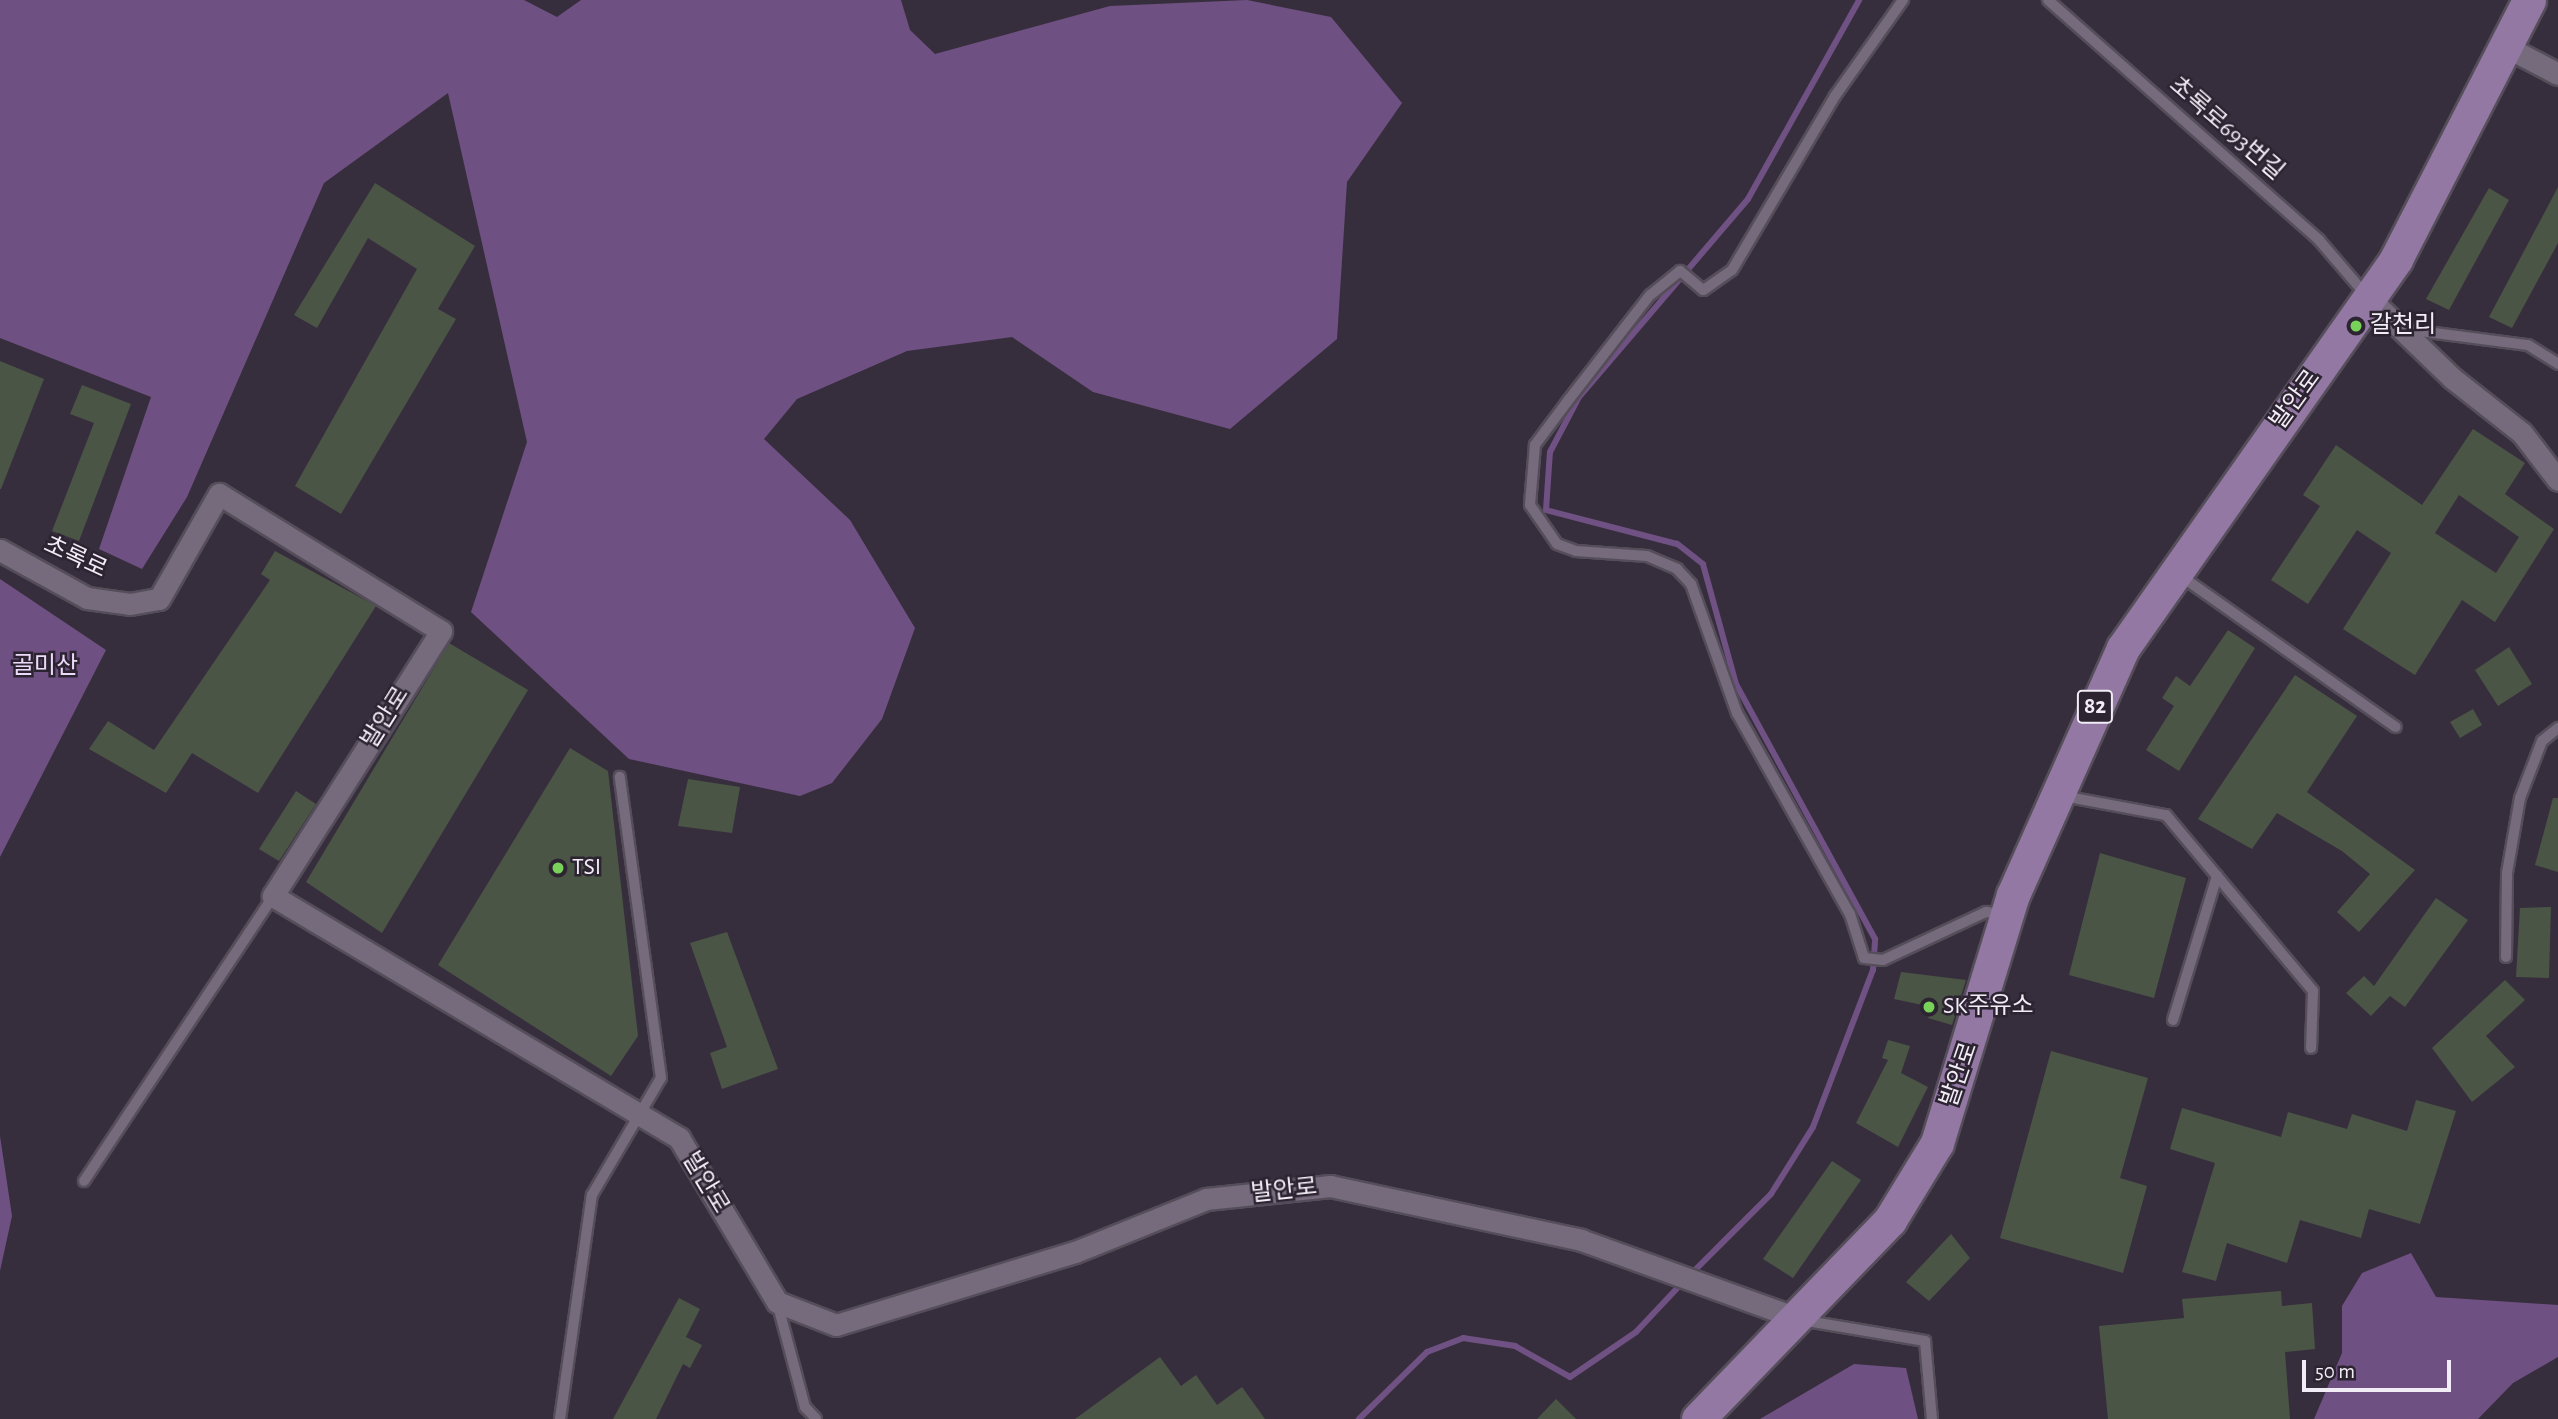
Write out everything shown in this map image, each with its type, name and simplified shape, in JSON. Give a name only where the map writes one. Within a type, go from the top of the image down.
[{"type":"main road","name":"발안로","points":[[1698,1419],[1799,1319],[1890,1220],[1937,1143],[2008,914],[2054,794],[2123,648],[2173,571],[2396,259],[2529,0]]},
{"type":"street","points":[[2505,46],[2558,74]]},
{"type":"street","points":[[2369,298],[2452,378],[2522,433],[2558,480]]},
{"type":"street","name":"발안로","points":[[130,604],[159,599],[219,494],[441,631],[273,896],[679,1138],[777,1302],[835,1325],[1075,1252],[1206,1199],[1330,1186],[1568,1237],[1799,1319]]},
{"type":"street","name":"초록로","points":[[0,550],[87,598],[130,604]]},
{"type":"lane","points":[[1903,0],[1835,96],[1761,228],[1732,270],[1703,290],[1680,271],[1650,295],[1535,445],[1530,505],[1557,544],[1647,556],[1677,569],[1691,584],[1737,713],[1850,914],[1864,958],[1883,960],[1986,912],[2008,914]]},
{"type":"lane","name":"초록로693번길","points":[[2048,0],[2319,240],[2369,298]]},
{"type":"lane","points":[[2404,329],[2528,345],[2558,364]]},
{"type":"lane","points":[[2173,571],[2396,727]]},
{"type":"lane","points":[[2506,957],[2507,873],[2520,798],[2542,741],[2558,728]]},
{"type":"lane","points":[[560,1419],[592,1195],[642,1116],[661,1078],[620,777]]},
{"type":"lane","points":[[2054,794],[2166,815],[2313,991],[2311,1048]]},
{"type":"lane","points":[[2173,1020],[2217,876]]},
{"type":"lane","points":[[84,1181],[273,896]]},
{"type":"lane","points":[[777,1302],[805,1407],[816,1419]]},
{"type":"lane","name":"발안로","points":[[1799,1319],[1926,1341],[1932,1419]]},
{"type":"green space","points":[[0,0],[524,0],[557,17],[581,0],[901,0],[910,30],[935,54],[1110,6],[1247,0],[1331,17],[1402,103],[1347,182],[1337,339],[1230,429],[1093,392],[1012,337],[907,351],[797,399],[764,439],[850,520],[915,628],[882,719],[832,783],[800,796],[629,759],[471,612],[527,442],[448,93],[324,183],[187,497],[142,569],[99,549],[151,397],[0,338]]},
{"type":"green space","name":"골미산","points":[[0,579],[106,650],[0,857]]},
{"type":"green space","points":[[0,1136],[12,1216],[0,1271]]},
{"type":"green space","points":[[2411,1253],[2436,1297],[2558,1305],[2558,1357],[2513,1383],[2478,1419],[2314,1419],[2342,1353],[2342,1306],[2362,1273]]},
{"type":"green space","points":[[1854,1364],[1906,1368],[1918,1419],[1760,1419]]},
{"type":"building","points":[[375,183],[475,246],[438,309],[456,319],[341,514],[295,486],[417,269],[368,238],[317,328],[294,315]]},
{"type":"building","points":[[2558,187],[2558,243],[2512,328],[2489,317]]},
{"type":"building","points":[[2489,188],[2509,200],[2449,310],[2426,299]]},
{"type":"building","points":[[0,361],[44,379],[1,489],[0,489]]},
{"type":"building","points":[[82,385],[131,404],[79,541],[52,531],[94,423],[70,414]]},
{"type":"building","points":[[2473,429],[2525,463],[2505,494],[2554,529],[2495,622],[2462,600],[2415,675],[2343,629],[2391,553],[2357,530],[2308,604],[2271,580],[2320,506],[2303,495],[2336,445],[2422,505]],"holes":[[[2459,495],[2519,537],[2496,573],[2435,533]]]},
{"type":"building","points":[[275,551],[376,606],[258,793],[192,753],[166,793],[89,749],[108,721],[154,750],[270,580],[261,574]]},
{"type":"building","points":[[2228,630],[2255,648],[2179,771],[2146,750],[2174,706],[2162,698],[2176,676],[2190,686]]},
{"type":"building","points":[[449,643],[528,690],[382,933],[306,882]]},
{"type":"building","points":[[2509,647],[2532,684],[2498,706],[2475,670]]},
{"type":"building","points":[[2295,675],[2357,716],[2307,792],[2415,870],[2359,932],[2337,912],[2370,874],[2342,851],[2277,813],[2252,849],[2198,819]]},
{"type":"building","points":[[2473,709],[2482,725],[2460,738],[2450,722]]},
{"type":"building","name":"TSI","points":[[570,748],[608,771],[638,1036],[611,1076],[438,965]]},
{"type":"building","points":[[688,779],[740,787],[732,833],[678,826]]},
{"type":"building","points":[[296,791],[316,804],[279,861],[259,849]]},
{"type":"building","points":[[2553,798],[2558,798],[2558,872],[2535,865]]},
{"type":"building","points":[[2100,853],[2186,878],[2154,998],[2069,975]]},
{"type":"building","points":[[2436,898],[2468,920],[2405,1007],[2390,996],[2371,1016],[2346,993],[2364,976],[2374,986]]},
{"type":"building","points":[[2551,907],[2549,978],[2516,977],[2520,908]]},
{"type":"building","points":[[727,932],[778,1069],[722,1089],[710,1053],[727,1047],[690,943]]},
{"type":"building","points":[[1901,972],[1966,980],[1952,1025],[1928,1018],[1932,1007],[1894,999]]},
{"type":"building","points":[[2505,980],[2525,1000],[2486,1036],[2515,1067],[2472,1102],[2432,1048]]},
{"type":"building","points":[[1888,1040],[1910,1046],[1901,1073],[1928,1087],[1898,1147],[1856,1123],[1888,1060],[1882,1058]]},
{"type":"building","points":[[2051,1051],[2148,1078],[2120,1178],[2147,1186],[2123,1273],[2000,1238]]},
{"type":"building","points":[[2416,1100],[2456,1111],[2420,1224],[2369,1209],[2361,1238],[2300,1220],[2287,1263],[2227,1243],[2216,1281],[2182,1272],[2215,1163],[2170,1149],[2182,1108],[2281,1137],[2288,1112],[2347,1129],[2352,1114],[2407,1131]]},
{"type":"building","points":[[1832,1161],[1861,1180],[1793,1278],[1763,1259]]},
{"type":"building","points":[[1951,1234],[1970,1258],[1929,1301],[1906,1282]]},
{"type":"building","points":[[2281,1291],[2282,1306],[2312,1303],[2315,1349],[2285,1352],[2290,1419],[2108,1419],[2099,1326],[2184,1318],[2182,1299]]},
{"type":"building","points":[[679,1298],[700,1309],[686,1337],[702,1345],[690,1368],[683,1364],[656,1419],[613,1419]]},
{"type":"building","points":[[1160,1357],[1181,1386],[1196,1375],[1217,1405],[1242,1387],[1265,1419],[1075,1419]]},
{"type":"building","points":[[1556,1399],[1576,1419],[1537,1419]]},
{"type":"waterway","points":[[1691,1274],[1771,1194],[1813,1127],[1873,970],[1875,939],[1736,684],[1703,564],[1677,544],[1546,510],[1550,452],[1579,397],[1748,199],[1859,0]]},
{"type":"waterway","points":[[1359,1419],[1427,1352],[1463,1338],[1515,1346],[1570,1377],[1636,1332],[1683,1282]]},
{"type":"place","name":"갈천리","points":[[2356,326]]},
{"type":"place","name":"TSI","points":[[558,868]]},
{"type":"place","name":"SK주유소","points":[[1929,1007]]}]
